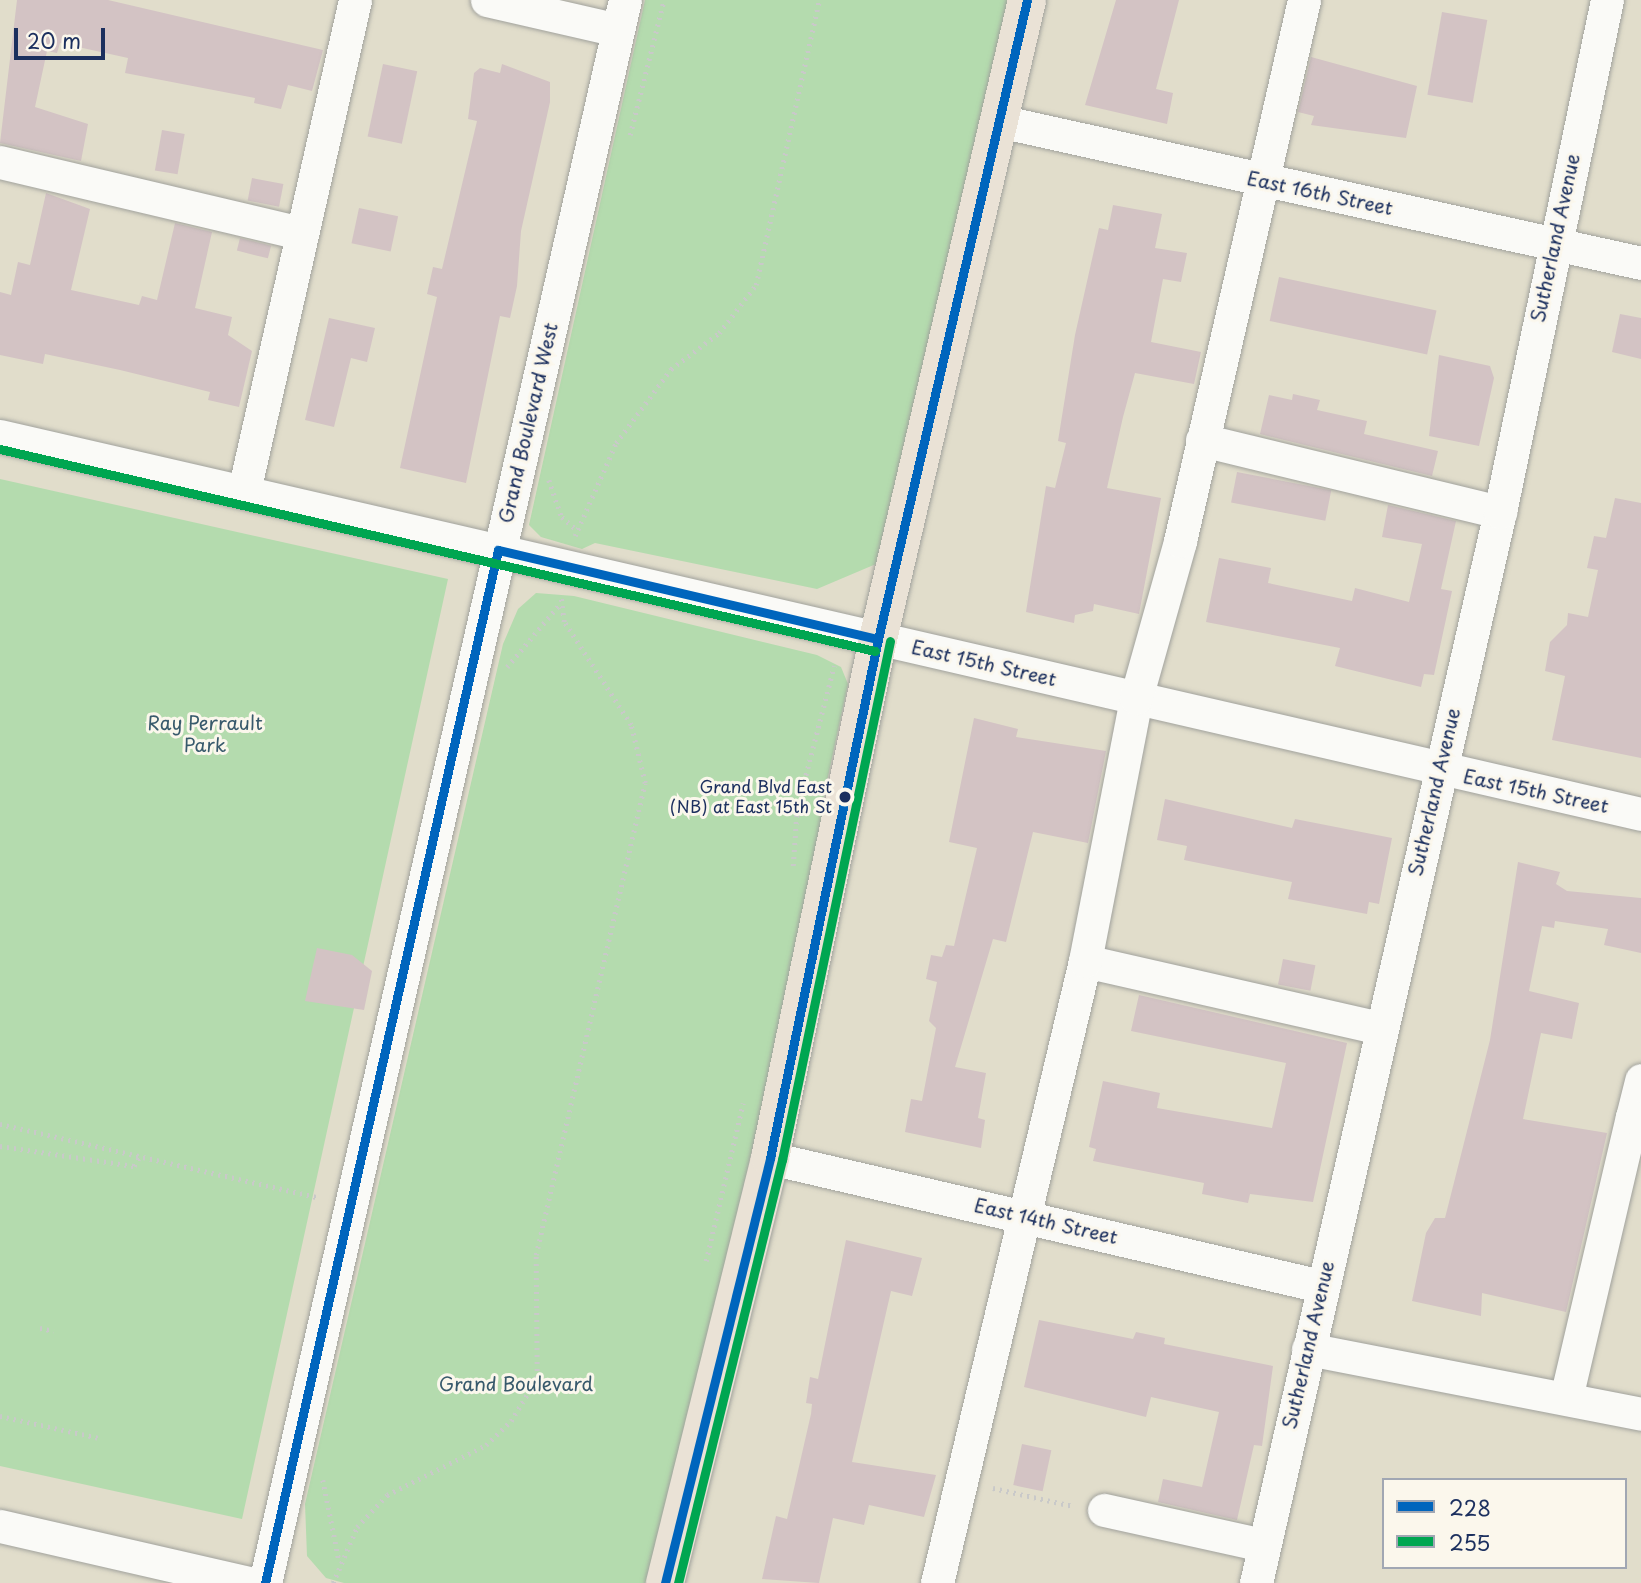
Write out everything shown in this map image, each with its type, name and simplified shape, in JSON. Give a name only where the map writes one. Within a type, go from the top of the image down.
[{"type":"main road","points":[[666,1583],[770,1158],[878,639],[1027,0]]},
{"type":"street","points":[[244,491],[355,0]]},
{"type":"street","points":[[487,0],[622,15]]},
{"type":"street","points":[[937,1583],[1085,961],[1136,698],[1202,440],[1304,0]]},
{"type":"street","name":"Sutherland Avenue","points":[[1256,1583],[1321,1286],[1500,512],[1553,244],[1607,0]]},
{"type":"street","name":"Grand Boulevard West","points":[[265,1583],[498,550],[622,15]]},
{"type":"street","name":"East 16th Street","points":[[999,121],[1260,181],[1641,263]]},
{"type":"street","points":[[0,162],[302,233]]},
{"type":"street","name":"East 15th Street","points":[[0,436],[1440,770],[1641,814]]},
{"type":"street","points":[[1202,440],[1500,512]]},
{"type":"street","points":[[1085,961],[1380,1028]]},
{"type":"street","points":[[1566,1398],[1636,1118],[1641,1080]]},
{"type":"street","name":"East 14th Street","points":[[770,1158],[1321,1286]]},
{"type":"street","points":[[1308,1349],[1641,1414]]},
{"type":"street","points":[[1104,1510],[1263,1545]]},
{"type":"street","points":[[2,1535],[249,1583]]},
{"type":"path","points":[[577,530],[587,520],[616,443],[671,369],[719,333],[756,285],[819,0]]},
{"type":"path","points":[[333,1583],[339,1560],[387,1495],[486,1445],[511,1421],[537,1378],[536,1255],[645,783],[631,725],[558,606],[513,657],[503,681]]},
{"type":"path","points":[[793,876],[797,808],[834,670]]},
{"type":"path","points":[[704,1271],[745,1097]]},
{"type":"path","points":[[0,1124],[352,1206]]},
{"type":"path","points":[[0,1146],[134,1166],[140,1156]]},
{"type":"path","points":[[40,1328],[54,1331]]},
{"type":"path","points":[[0,1416],[99,1438]]},
{"type":"path","points":[[322,1471],[339,1560]]},
{"type":"path","points":[[961,1480],[1104,1510]]},
{"type":"green space","points":[[645,0],[1011,0],[876,564],[817,589],[595,543],[582,549],[541,537],[529,525]]},
{"type":"green space","name":"Ray Perrault Park","points":[[0,479],[448,579],[242,1519],[0,1466]]},
{"type":"green space","name":"Grand Boulevard","points":[[536,593],[574,596],[817,655],[841,667],[848,684],[823,800],[820,853],[653,1583],[344,1583],[326,1578],[307,1556],[305,1504],[503,644],[518,609]]},
{"type":"building","points":[[17,0],[108,0],[323,50],[312,91],[288,85],[281,109],[254,103],[255,98],[125,73],[128,58],[60,43],[57,53],[47,51],[35,107],[88,124],[81,161],[0,143]]},
{"type":"building","points":[[1116,0],[1179,0],[1156,89],[1173,93],[1167,124],[1085,105]]},
{"type":"building","points":[[1442,12],[1487,20],[1473,103],[1427,95]]},
{"type":"building","points":[[1311,57],[1417,86],[1406,138],[1311,125],[1314,116],[1298,112]]},
{"type":"building","points":[[383,64],[417,71],[402,144],[368,136]]},
{"type":"building","points":[[502,64],[550,82],[550,102],[521,231],[517,286],[510,318],[500,316],[466,483],[400,468],[437,297],[427,294],[433,267],[442,269],[477,121],[468,119],[474,73],[480,68],[500,73]]},
{"type":"building","points":[[162,130],[185,134],[178,174],[155,170]]},
{"type":"building","points":[[252,178],[283,184],[279,207],[248,201]]},
{"type":"building","points":[[46,193],[90,209],[71,290],[139,305],[142,296],[157,300],[175,223],[212,232],[195,308],[232,317],[228,335],[252,351],[239,407],[208,400],[210,392],[120,370],[45,354],[43,364],[0,355],[0,292],[11,295],[18,262],[30,265]]},
{"type":"building","points":[[1113,205],[1162,214],[1155,248],[1187,253],[1181,282],[1163,279],[1151,342],[1201,352],[1194,384],[1135,373],[1123,417],[1107,488],[1161,498],[1139,614],[1094,604],[1093,611],[1075,615],[1074,623],[1026,612],[1046,486],[1055,488],[1066,443],[1058,441],[1075,335],[1099,228],[1108,230]]},
{"type":"building","points":[[359,208],[398,216],[391,252],[352,243]]},
{"type":"building","points":[[240,238],[271,246],[268,258],[237,251]]},
{"type":"building","points":[[1279,277],[1436,310],[1427,354],[1270,321]]},
{"type":"building","points":[[1620,314],[1641,318],[1641,359],[1612,352]]},
{"type":"building","points":[[329,318],[375,328],[367,362],[351,358],[334,427],[305,420]]},
{"type":"building","points":[[1439,355],[1490,366],[1494,378],[1479,446],[1429,436]]},
{"type":"building","points":[[1293,394],[1320,400],[1317,410],[1367,421],[1364,434],[1438,451],[1432,476],[1260,434],[1269,395],[1292,400]]},
{"type":"building","points":[[1237,472],[1331,490],[1325,521],[1231,502]]},
{"type":"building","points":[[1615,498],[1641,503],[1641,758],[1552,740],[1565,676],[1545,671],[1550,642],[1567,625],[1568,613],[1588,617],[1598,570],[1587,568],[1594,536],[1606,538]]},
{"type":"building","points":[[1388,505],[1456,521],[1441,589],[1452,591],[1434,675],[1424,674],[1421,687],[1335,666],[1340,648],[1206,622],[1219,558],[1271,568],[1268,583],[1352,601],[1355,588],[1409,602],[1422,544],[1382,537]]},
{"type":"building","points":[[974,718],[1018,729],[1016,737],[1106,751],[1088,843],[1033,832],[1006,942],[993,939],[955,1067],[986,1073],[978,1118],[985,1120],[981,1148],[905,1132],[911,1099],[922,1101],[936,1028],[929,1021],[937,982],[926,979],[931,955],[942,957],[946,945],[954,946],[977,848],[949,842]]},
{"type":"building","points":[[1165,799],[1292,828],[1295,819],[1392,838],[1379,904],[1369,902],[1367,914],[1288,899],[1292,882],[1184,860],[1187,846],[1157,840]]},
{"type":"building","points":[[1518,862],[1560,872],[1556,884],[1567,891],[1641,898],[1641,953],[1604,945],[1608,929],[1555,921],[1554,928],[1542,926],[1529,991],[1579,1003],[1572,1039],[1541,1033],[1523,1119],[1607,1133],[1566,1312],[1482,1293],[1481,1316],[1412,1301],[1426,1233],[1435,1218],[1445,1218],[1490,1040]]},
{"type":"building","points":[[317,948],[352,955],[372,971],[364,1010],[305,1001]]},
{"type":"building","points":[[1283,959],[1315,965],[1310,991],[1278,985]]},
{"type":"building","points":[[1139,995],[1347,1043],[1313,1202],[1250,1194],[1248,1203],[1202,1194],[1204,1183],[1093,1161],[1096,1149],[1089,1147],[1103,1081],[1160,1093],[1157,1108],[1272,1128],[1286,1063],[1131,1031]]},
{"type":"building","points":[[846,1240],[922,1258],[912,1296],[891,1291],[852,1462],[936,1475],[924,1517],[869,1505],[864,1525],[833,1518],[819,1583],[762,1579],[776,1516],[787,1519],[811,1414],[812,1404],[806,1403],[810,1377],[818,1379]]},
{"type":"building","points":[[1039,1320],[1133,1339],[1136,1332],[1165,1338],[1164,1344],[1273,1366],[1262,1446],[1254,1445],[1237,1520],[1158,1502],[1163,1479],[1202,1487],[1219,1412],[1151,1397],[1146,1417],[1024,1387]]},
{"type":"building","points":[[1022,1444],[1051,1450],[1043,1491],[1013,1485]]},
{"type":"transit line","name":"228","points":[[665,1583],[770,1158],[878,639],[1027,0]]},
{"type":"transit line","name":"255","points":[[0,449],[875,651]]},
{"type":"transit line","name":"228","points":[[265,1583],[498,550],[878,639]]},
{"type":"transit line","name":"255","points":[[678,1583],[782,1160],[890,641]]},
{"type":"place","name":"Grand Blvd East (NB) at East 15th St","points":[[845,797]]}]
